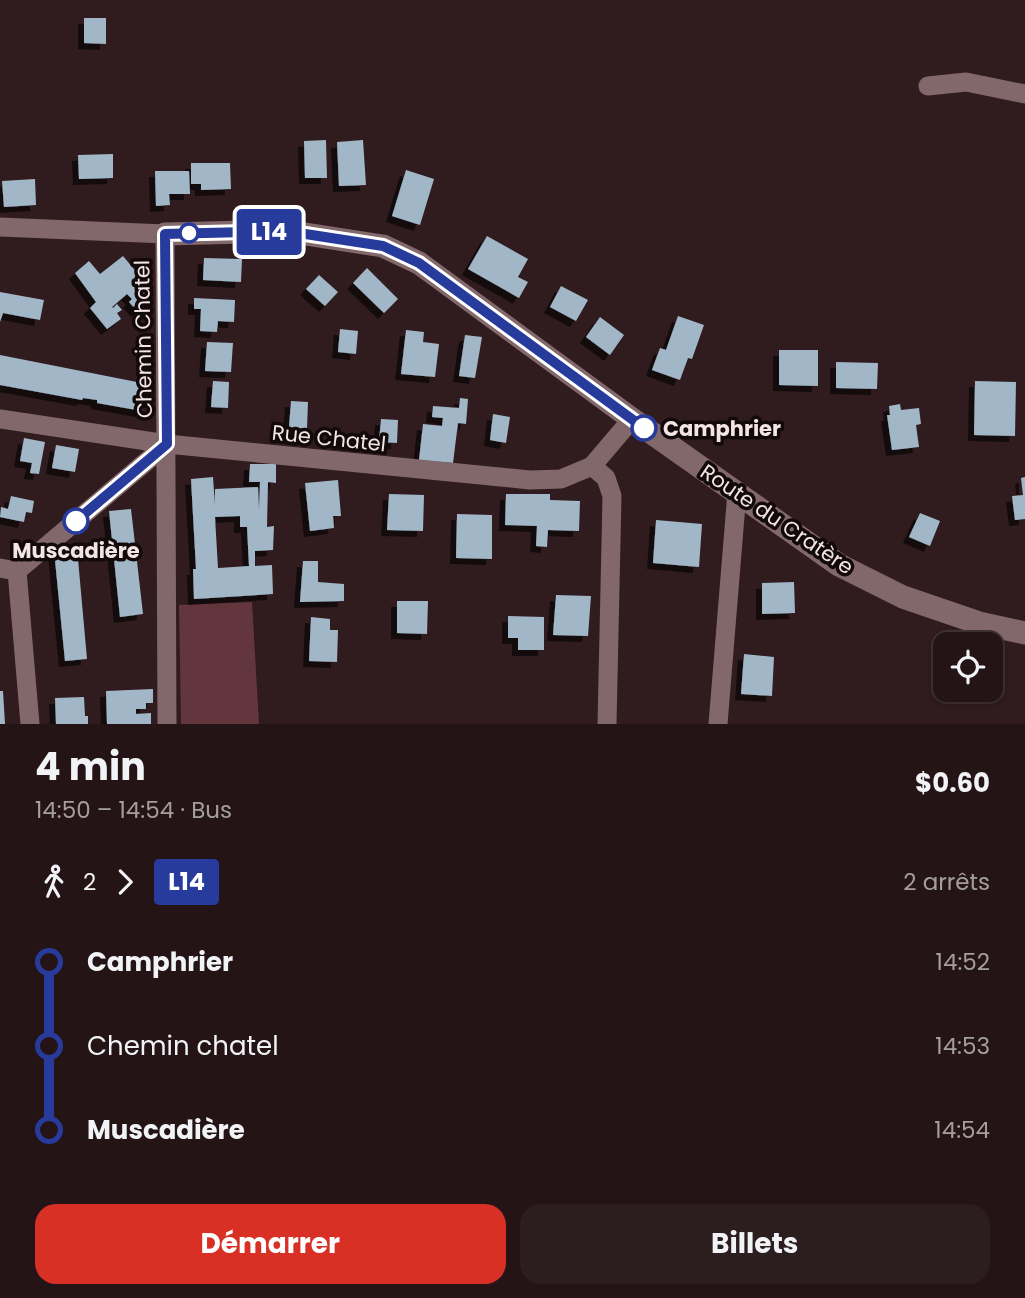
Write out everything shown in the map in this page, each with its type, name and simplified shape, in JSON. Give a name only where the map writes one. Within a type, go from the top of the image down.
[{"type":"street","points":[[928,86],[966,82],[1025,94]]},
{"type":"street","name":"Route du Cratère","points":[[0,227],[165,234],[286,231],[383,246],[419,263],[632,419],[839,565],[903,597],[979,623],[1025,633]]},
{"type":"street","name":"Chemin Chatel","points":[[165,234],[167,724]]},
{"type":"street","name":"Rue Chatel","points":[[0,419],[167,444],[530,480],[561,479],[592,466],[632,419]]},
{"type":"street","points":[[30,724],[9,570],[167,444]]},
{"type":"street","points":[[592,466],[606,478],[612,496],[607,724]]},
{"type":"street","points":[[718,724],[737,492]]},
{"type":"shaded area","points":[[252,602],[259,724],[181,724],[179,605]]},
{"type":"building","points":[[84,18],[106,18],[106,44],[84,43]]},
{"type":"building","points":[[326,140],[327,178],[305,178],[304,141]]},
{"type":"building","points":[[363,140],[366,185],[339,186],[337,142]]},
{"type":"building","points":[[113,154],[113,178],[79,179],[78,155]]},
{"type":"building","points":[[191,163],[230,163],[231,189],[201,190],[201,184],[191,184]]},
{"type":"building","points":[[406,170],[434,179],[420,225],[392,216]]},
{"type":"building","points":[[155,171],[189,171],[190,194],[169,194],[170,205],[156,206]]},
{"type":"building","points":[[35,179],[36,205],[4,207],[2,181]]},
{"type":"building","points":[[487,236],[528,259],[518,277],[528,282],[519,298],[468,269]]},
{"type":"building","points":[[123,256],[138,274],[147,278],[146,303],[137,311],[129,302],[132,299],[127,294],[112,307],[117,304],[122,310],[117,313],[121,319],[107,329],[90,308],[96,302],[75,273],[89,261],[100,274]]},
{"type":"building","points":[[204,258],[242,259],[241,282],[203,280]]},
{"type":"building","points":[[367,268],[398,299],[384,313],[353,283]]},
{"type":"building","points":[[319,275],[338,292],[325,306],[306,289]]},
{"type":"building","points":[[561,286],[588,300],[576,321],[550,307]]},
{"type":"building","points":[[0,292],[44,300],[40,320],[3,313],[0,322]]},
{"type":"building","points":[[194,298],[235,300],[234,322],[218,321],[217,332],[200,331],[201,309],[194,309]]},
{"type":"building","points":[[678,316],[704,325],[692,359],[688,358],[680,380],[652,370],[660,348],[666,350]]},
{"type":"building","points":[[600,317],[624,335],[610,355],[586,337]]},
{"type":"building","points":[[340,329],[358,331],[356,354],[338,352]]},
{"type":"building","points":[[406,330],[424,332],[423,342],[439,344],[435,377],[401,374]]},
{"type":"building","points":[[465,335],[482,337],[475,378],[459,376]]},
{"type":"building","points":[[207,342],[233,343],[231,372],[205,371]]},
{"type":"building","points":[[779,350],[818,350],[818,386],[779,385]]},
{"type":"building","points":[[0,355],[147,384],[142,411],[97,403],[97,400],[82,400],[0,385]]},
{"type":"building","points":[[836,362],[878,363],[877,389],[836,388]]},
{"type":"building","points":[[213,381],[229,382],[228,408],[211,407]]},
{"type":"building","points":[[975,381],[1016,382],[1015,436],[974,435]]},
{"type":"building","points":[[460,398],[468,399],[466,424],[458,423],[453,463],[419,460],[423,424],[442,426],[443,418],[432,417],[433,406],[459,408]]},
{"type":"building","points":[[291,401],[308,402],[307,429],[289,427]]},
{"type":"building","points":[[900,404],[901,410],[919,408],[921,424],[916,425],[919,447],[892,450],[887,415],[890,415],[889,406]]},
{"type":"building","points":[[493,414],[510,417],[506,443],[490,440]]},
{"type":"building","points":[[381,419],[398,420],[397,443],[379,442]]},
{"type":"building","points":[[24,438],[45,442],[39,474],[30,473],[32,463],[20,461]]},
{"type":"building","points":[[56,445],[79,449],[75,472],[52,468]]},
{"type":"building","points":[[250,464],[276,464],[276,483],[268,482],[267,527],[274,526],[273,550],[255,551],[255,566],[272,565],[273,594],[194,599],[193,569],[196,569],[191,479],[213,477],[215,505],[215,489],[258,487],[259,510],[260,482],[249,482]],"holes":[[[240,516],[240,527],[247,527],[249,566],[218,568],[215,517]]]},
{"type":"building","points":[[1025,477],[1025,519],[1015,520],[1012,496],[1023,495],[1021,478]]},
{"type":"building","points":[[338,480],[341,516],[333,516],[334,528],[310,531],[305,483]]},
{"type":"building","points":[[389,494],[424,495],[423,531],[387,530]]},
{"type":"building","points":[[506,494],[550,494],[550,500],[580,501],[579,531],[548,530],[547,547],[536,546],[537,526],[505,525]]},
{"type":"building","points":[[11,496],[34,501],[32,513],[26,512],[24,522],[0,517],[1,507],[8,509]]},
{"type":"building","points":[[131,509],[143,614],[120,617],[109,511]]},
{"type":"building","points":[[920,513],[940,521],[930,546],[909,537]]},
{"type":"building","points":[[457,514],[492,515],[492,559],[456,558]]},
{"type":"building","points":[[656,520],[702,524],[699,567],[653,563]]},
{"type":"building","points":[[77,548],[87,659],[65,661],[54,550]]},
{"type":"building","points":[[303,561],[318,561],[318,582],[344,584],[344,601],[300,602]]},
{"type":"building","points":[[794,582],[795,613],[762,614],[762,583]]},
{"type":"building","points":[[556,595],[591,596],[588,636],[553,635]]},
{"type":"building","points":[[397,601],[428,601],[427,634],[397,633]]},
{"type":"building","points":[[508,616],[544,617],[544,650],[518,650],[518,638],[508,638]]},
{"type":"building","points":[[311,617],[330,619],[330,630],[338,630],[337,662],[309,661]]},
{"type":"building","points":[[744,654],[774,657],[772,696],[741,694]]},
{"type":"building","points":[[153,689],[153,703],[146,703],[146,709],[136,709],[136,714],[151,713],[151,724],[107,724],[106,691]]},
{"type":"building","points":[[0,691],[3,691],[5,724],[0,724]]},
{"type":"building","points":[[84,697],[88,724],[56,724],[55,698]]},
{"type":"bus line","name":"L14","points":[[76,521],[167,444],[165,234],[286,231],[383,246],[419,263],[644,428]]},
{"type":"place","name":"Camphrier","points":[[644,428]]},
{"type":"place","name":"Muscadière","points":[[76,521]]}]
